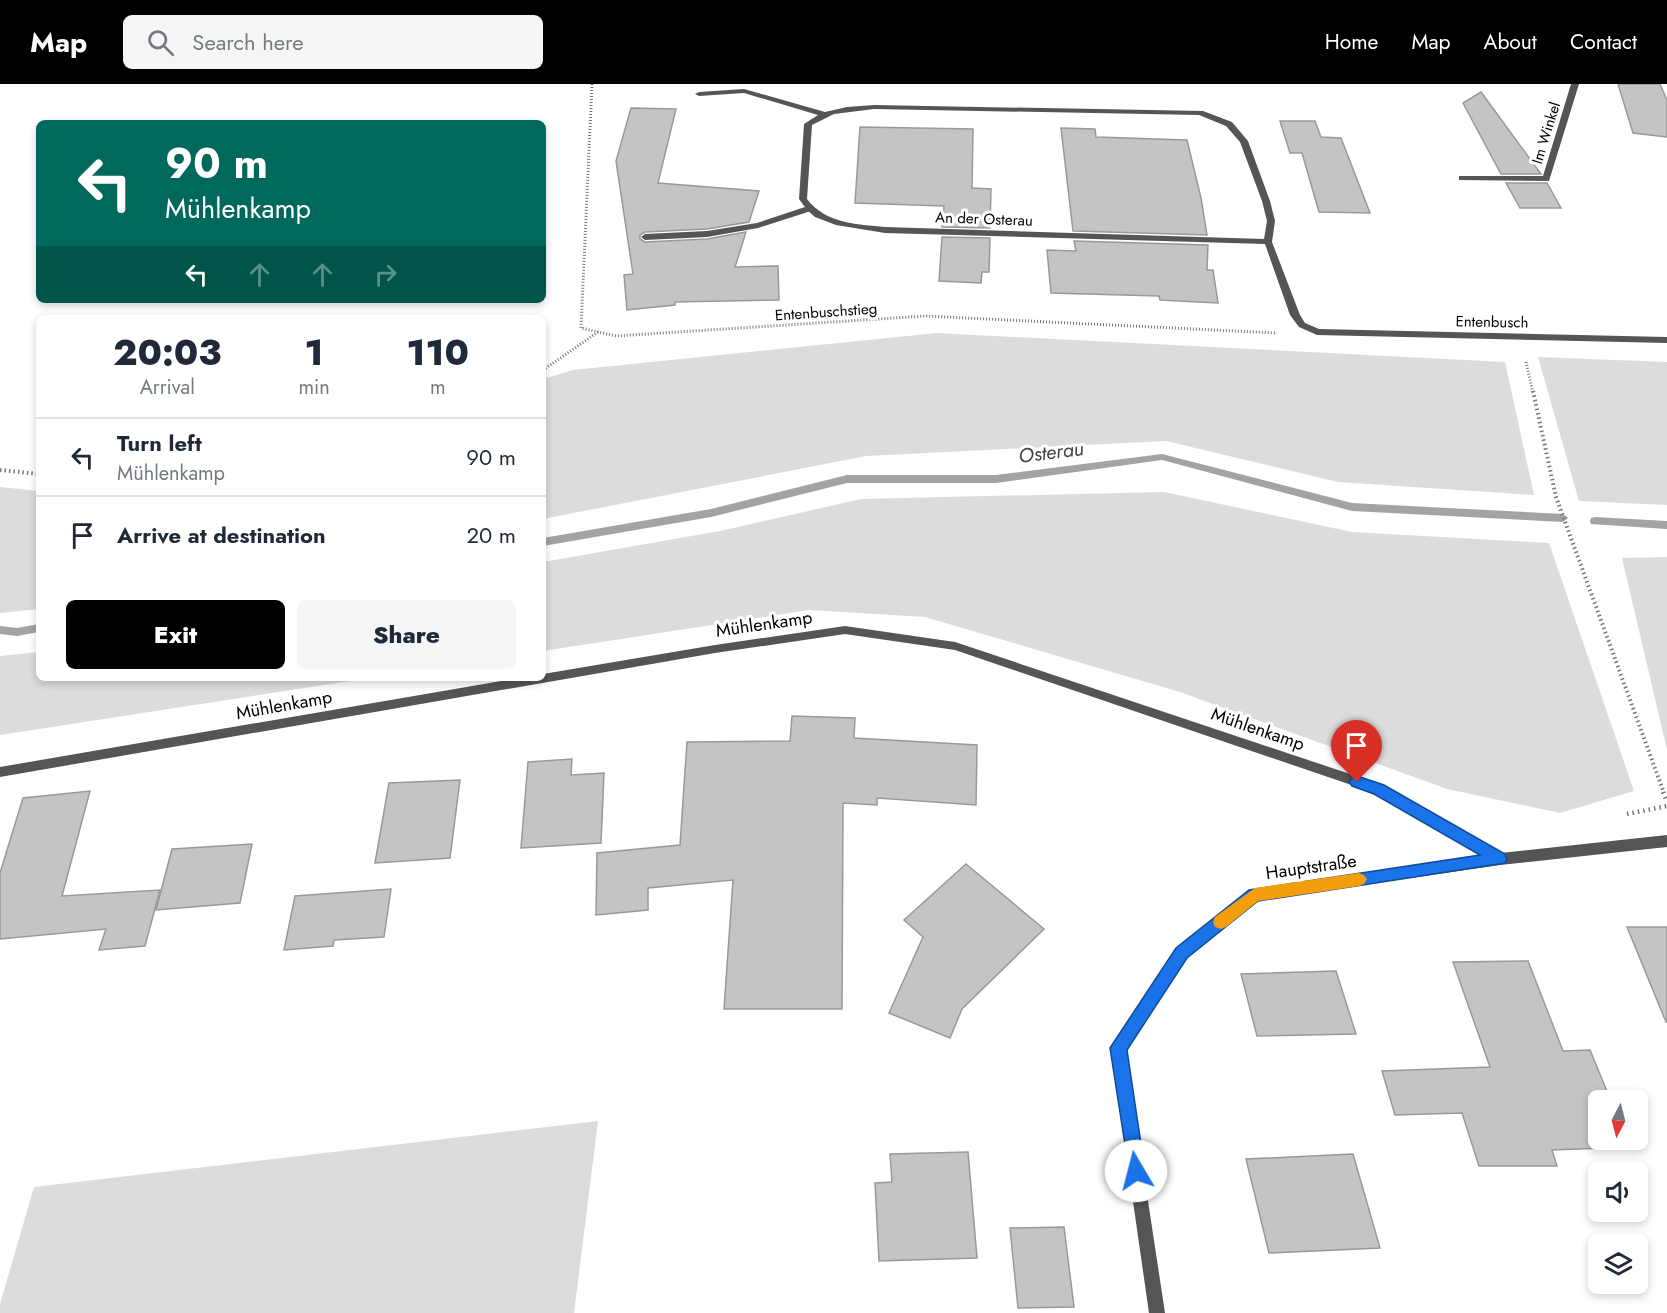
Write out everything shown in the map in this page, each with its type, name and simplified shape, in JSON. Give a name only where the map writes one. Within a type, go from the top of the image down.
[{"type":"street","name":"Im Winkel","points":[[1462,178],[1546,179],[1575,84]]},
{"type":"street","points":[[699,94],[744,91],[823,114]]},
{"type":"street","points":[[645,237],[707,234],[758,225],[808,209],[803,200],[808,124],[823,114],[841,109],[874,106],[1200,113],[1229,124],[1244,141],[1269,211],[1271,221],[1268,242],[1294,315],[1302,324],[1317,332]]},
{"type":"street","name":"An der Osterau","points":[[808,209],[833,221],[885,230],[1268,242]]},
{"type":"street","name":"Entenbusch","points":[[1317,332],[1667,340]]},
{"type":"street","name":"Mühlenkamp","points":[[546,678],[845,630],[955,646],[1379,789],[1500,859]]},
{"type":"street","name":"Mühlenkamp","points":[[0,772],[529,681]]},
{"type":"street","name":"Hauptstraße","points":[[1157,1313],[1118,1048],[1181,953],[1255,895],[1500,859],[1667,841]]},
{"type":"path","points":[[592,84],[581,328],[598,332]]},
{"type":"path","name":"Entenbuschstieg","points":[[598,332],[616,336],[925,316],[1297,334],[1317,332]]},
{"type":"path","points":[[546,368],[598,332]]},
{"type":"path","points":[[1521,338],[1556,497],[1667,802]]},
{"type":"path","points":[[0,470],[36,474]]},
{"type":"shaded area","points":[[937,333],[1505,362],[1534,495],[1338,482],[1166,441],[866,456],[546,518],[546,378],[573,370]]},
{"type":"shaded area","points":[[1538,357],[1667,362],[1667,505],[1579,501]]},
{"type":"shaded area","points":[[0,487],[36,491],[36,609],[0,613]]},
{"type":"shaded area","points":[[1164,492],[1352,532],[1549,543],[1634,791],[1560,813],[1447,789],[1180,692],[925,617],[809,610],[546,651],[546,561],[720,531],[861,499]]},
{"type":"shaded area","points":[[1667,557],[1667,750],[1622,558]]},
{"type":"shaded area","points":[[36,652],[36,681],[351,681],[0,735],[0,656]]},
{"type":"shaded area","points":[[598,1121],[574,1313],[0,1313],[0,1304],[34,1187]]},
{"type":"building","points":[[1618,84],[1660,84],[1667,100],[1667,137],[1633,133]]},
{"type":"building","points":[[1481,92],[1541,174],[1501,174],[1463,103]]},
{"type":"building","points":[[631,108],[676,109],[658,183],[759,191],[749,222],[707,229],[645,232],[640,235],[640,239],[645,242],[707,239],[746,232],[735,267],[778,266],[779,300],[675,302],[675,305],[627,310],[624,275],[633,274],[616,161]]},
{"type":"building","points":[[1280,121],[1315,121],[1321,137],[1341,138],[1370,213],[1319,212],[1302,153],[1290,153]]},
{"type":"building","points":[[860,127],[973,129],[972,188],[991,189],[990,228],[942,227],[944,206],[855,203]]},
{"type":"building","points":[[1061,128],[1095,129],[1096,137],[1187,140],[1207,235],[1073,231]]},
{"type":"building","points":[[1506,183],[1547,183],[1561,208],[1520,208]]},
{"type":"building","points":[[942,237],[990,238],[989,272],[982,272],[981,283],[939,281]]},
{"type":"building","points":[[1074,241],[1208,245],[1207,270],[1213,270],[1218,303],[1160,300],[1159,296],[1051,293],[1047,250],[1076,251]]},
{"type":"building","points":[[792,716],[855,718],[854,738],[977,745],[976,805],[877,798],[877,805],[843,803],[842,1009],[724,1009],[733,880],[648,888],[648,910],[596,915],[597,853],[680,845],[687,742],[790,741]]},
{"type":"building","points":[[572,759],[571,775],[604,773],[601,843],[521,848],[528,762]]},
{"type":"building","points":[[460,780],[450,858],[375,863],[389,783]]},
{"type":"building","points":[[90,791],[62,896],[160,890],[145,946],[99,950],[106,929],[0,939],[0,873],[23,798]]},
{"type":"building","points":[[252,844],[240,903],[156,910],[172,849]]},
{"type":"building","points":[[966,864],[1044,929],[962,1009],[950,1038],[889,1013],[923,937],[904,920]]},
{"type":"building","points":[[391,889],[384,937],[334,940],[333,946],[284,950],[295,896]]},
{"type":"building","points":[[1627,927],[1667,927],[1667,1022],[1666,1022]]},
{"type":"building","points":[[1528,961],[1563,1051],[1590,1050],[1606,1090],[1588,1090],[1588,1149],[1552,1150],[1557,1166],[1479,1166],[1462,1113],[1395,1115],[1382,1071],[1490,1067],[1453,962]]},
{"type":"building","points":[[1336,971],[1356,1034],[1257,1036],[1241,974]]},
{"type":"building","points":[[968,1152],[977,1258],[879,1261],[875,1183],[892,1182],[890,1154]]},
{"type":"building","points":[[1353,1154],[1380,1248],[1269,1253],[1246,1159]]},
{"type":"building","points":[[1064,1227],[1074,1307],[1018,1308],[1010,1228]]},
{"type":"waterway","name":"Osterau","points":[[546,541],[711,513],[847,479],[996,479],[1162,457],[1352,507],[1563,518]]},
{"type":"waterway","name":"Osterau","points":[[1595,521],[1667,525]]},
{"type":"waterway","name":"Osterau","points":[[0,630],[17,632],[36,629]]},
{"type":"slow traffic","points":[[1221,922],[1255,895],[1359,879]]},
{"type":"route","points":[[1136,1171],[1118,1048],[1181,953],[1255,895],[1500,859],[1379,789],[1357,782]]}]
